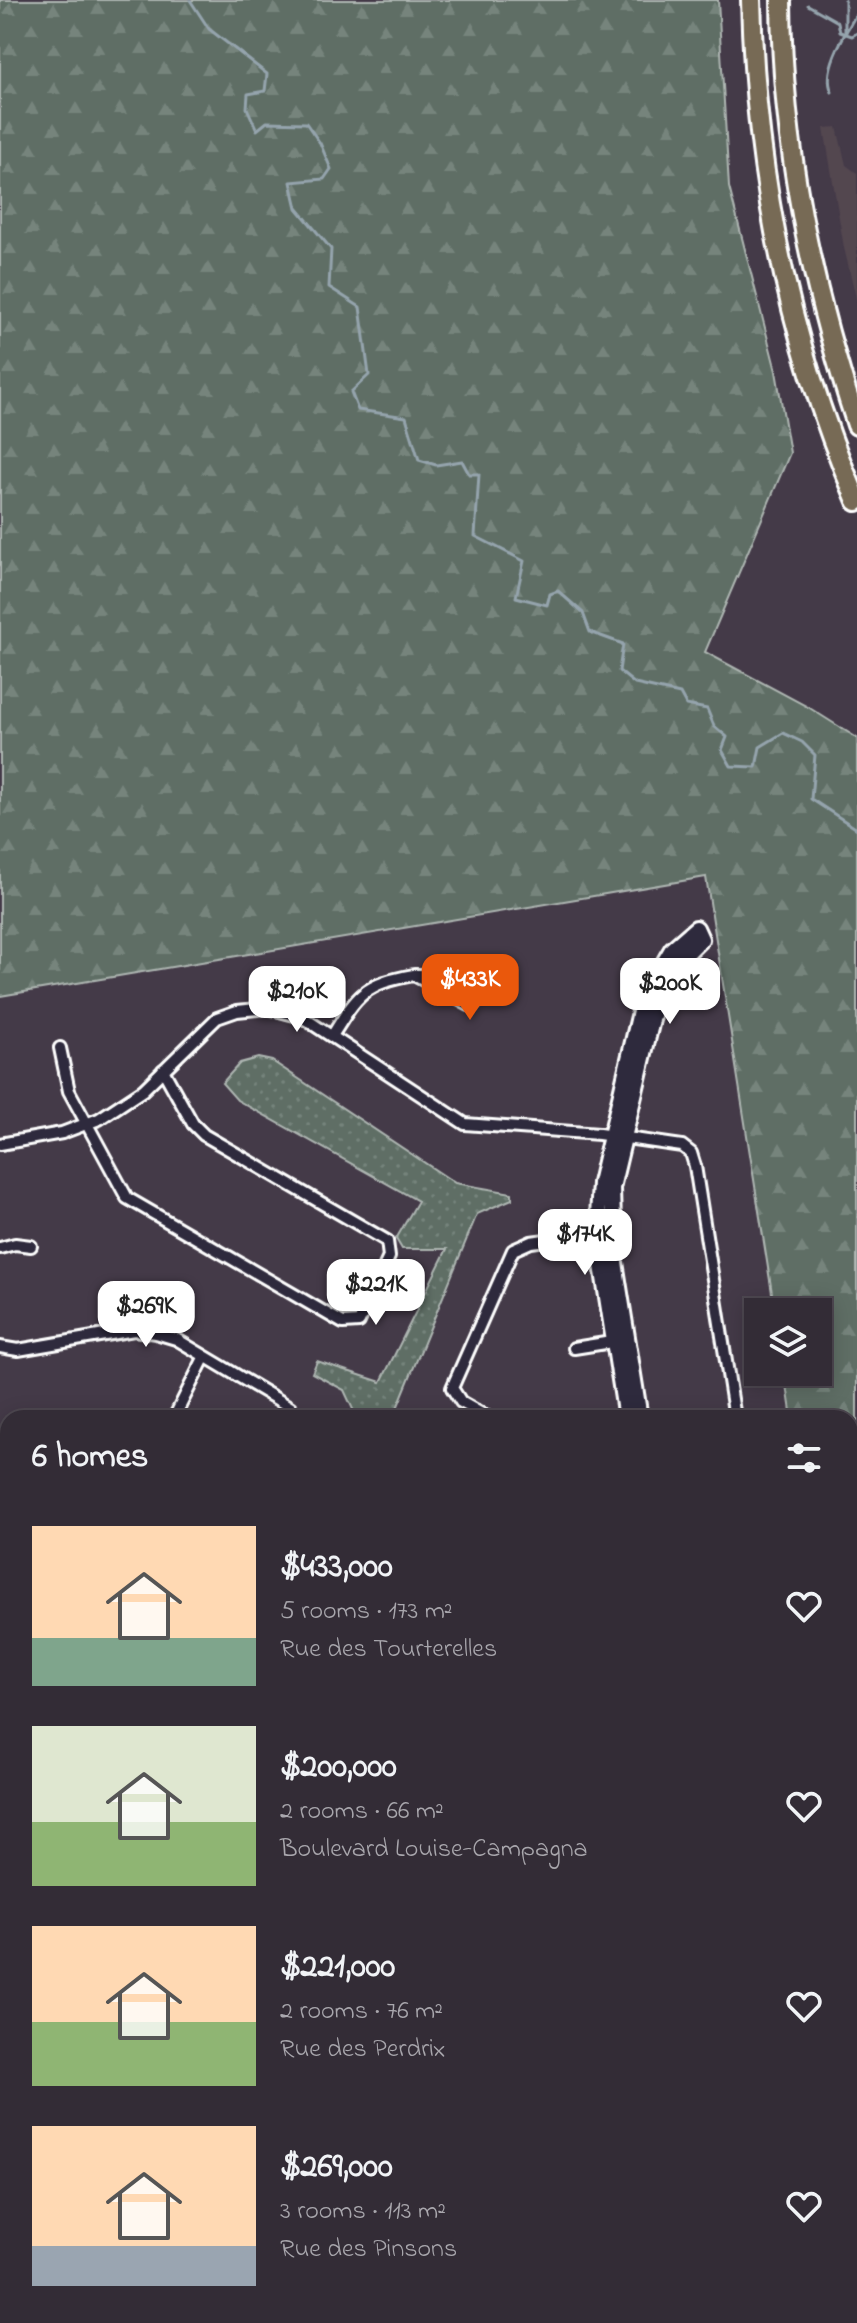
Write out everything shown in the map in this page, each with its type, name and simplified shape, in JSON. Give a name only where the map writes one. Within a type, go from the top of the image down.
[{"type":"highway","points":[[751,0],[757,116],[781,258],[817,396],[857,501]]},
{"type":"highway","points":[[781,0],[784,89],[797,197],[820,305],[857,425]]},
{"type":"street","points":[[616,1138],[643,999],[672,949],[696,928],[701,939],[682,958],[656,1003],[616,1138],[600,1183],[604,1232],[621,1341],[638,1410]]},
{"type":"street","points":[[332,1036],[362,992],[378,983],[414,975],[472,975],[481,983],[482,995],[475,1004],[462,1004],[414,975]]},
{"type":"street","points":[[0,1144],[62,1133],[87,1124],[131,1099],[209,1024],[247,1009],[291,1012],[465,1124],[682,1146],[694,1159],[734,1410]]},
{"type":"street","points":[[60,1048],[69,1091],[127,1198],[343,1323],[359,1322],[389,1257],[387,1241],[204,1135],[193,1124],[163,1070]]},
{"type":"street","points":[[475,1410],[461,1402],[452,1388],[513,1250],[531,1242],[604,1232]]},
{"type":"street","points":[[0,1248],[15,1244],[31,1246]]},
{"type":"street","points":[[0,1347],[18,1350],[134,1330],[170,1337],[292,1410]]},
{"type":"street","points":[[574,1348],[621,1341]]},
{"type":"street","points":[[621,1341],[625,1410]]},
{"type":"street","points":[[178,1410],[204,1358]]},
{"type":"shaded area","points":[[837,127],[846,165],[857,173],[857,302],[844,248],[824,128]]},
{"type":"green space","points":[[0,0],[718,0],[729,187],[776,371],[790,453],[705,652],[808,707],[857,738],[857,1410],[791,1410],[787,1386],[832,1386],[832,1298],[773,1298],[706,877],[0,996]]},
{"type":"green space","points":[[258,1058],[272,1061],[455,1183],[512,1193],[512,1199],[477,1214],[396,1410],[353,1410],[344,1390],[312,1373],[317,1361],[381,1382],[447,1249],[402,1249],[396,1239],[418,1201],[237,1100],[222,1083],[240,1063]]},
{"type":"waterway","points":[[190,0],[209,29],[267,74],[265,91],[248,94],[247,108],[257,130],[267,122],[306,123],[320,143],[331,169],[324,179],[291,182],[297,208],[331,249],[329,287],[360,307],[369,375],[351,392],[358,410],[406,417],[419,460],[436,465],[462,461],[469,474],[479,474],[475,536],[524,561],[516,597],[547,605],[550,594],[558,591],[583,613],[590,632],[623,644],[619,671],[635,684],[680,694],[686,705],[707,709],[714,726],[727,737],[722,750],[731,766],[756,767],[760,747],[783,733],[802,742],[815,755],[811,799],[857,829]]},
{"type":"waterway","points":[[845,0],[845,34]]},
{"type":"waterway","points":[[808,5],[838,22],[840,32],[852,36],[857,33]]},
{"type":"waterway","points":[[832,92],[829,83],[832,62],[857,13]]}]
